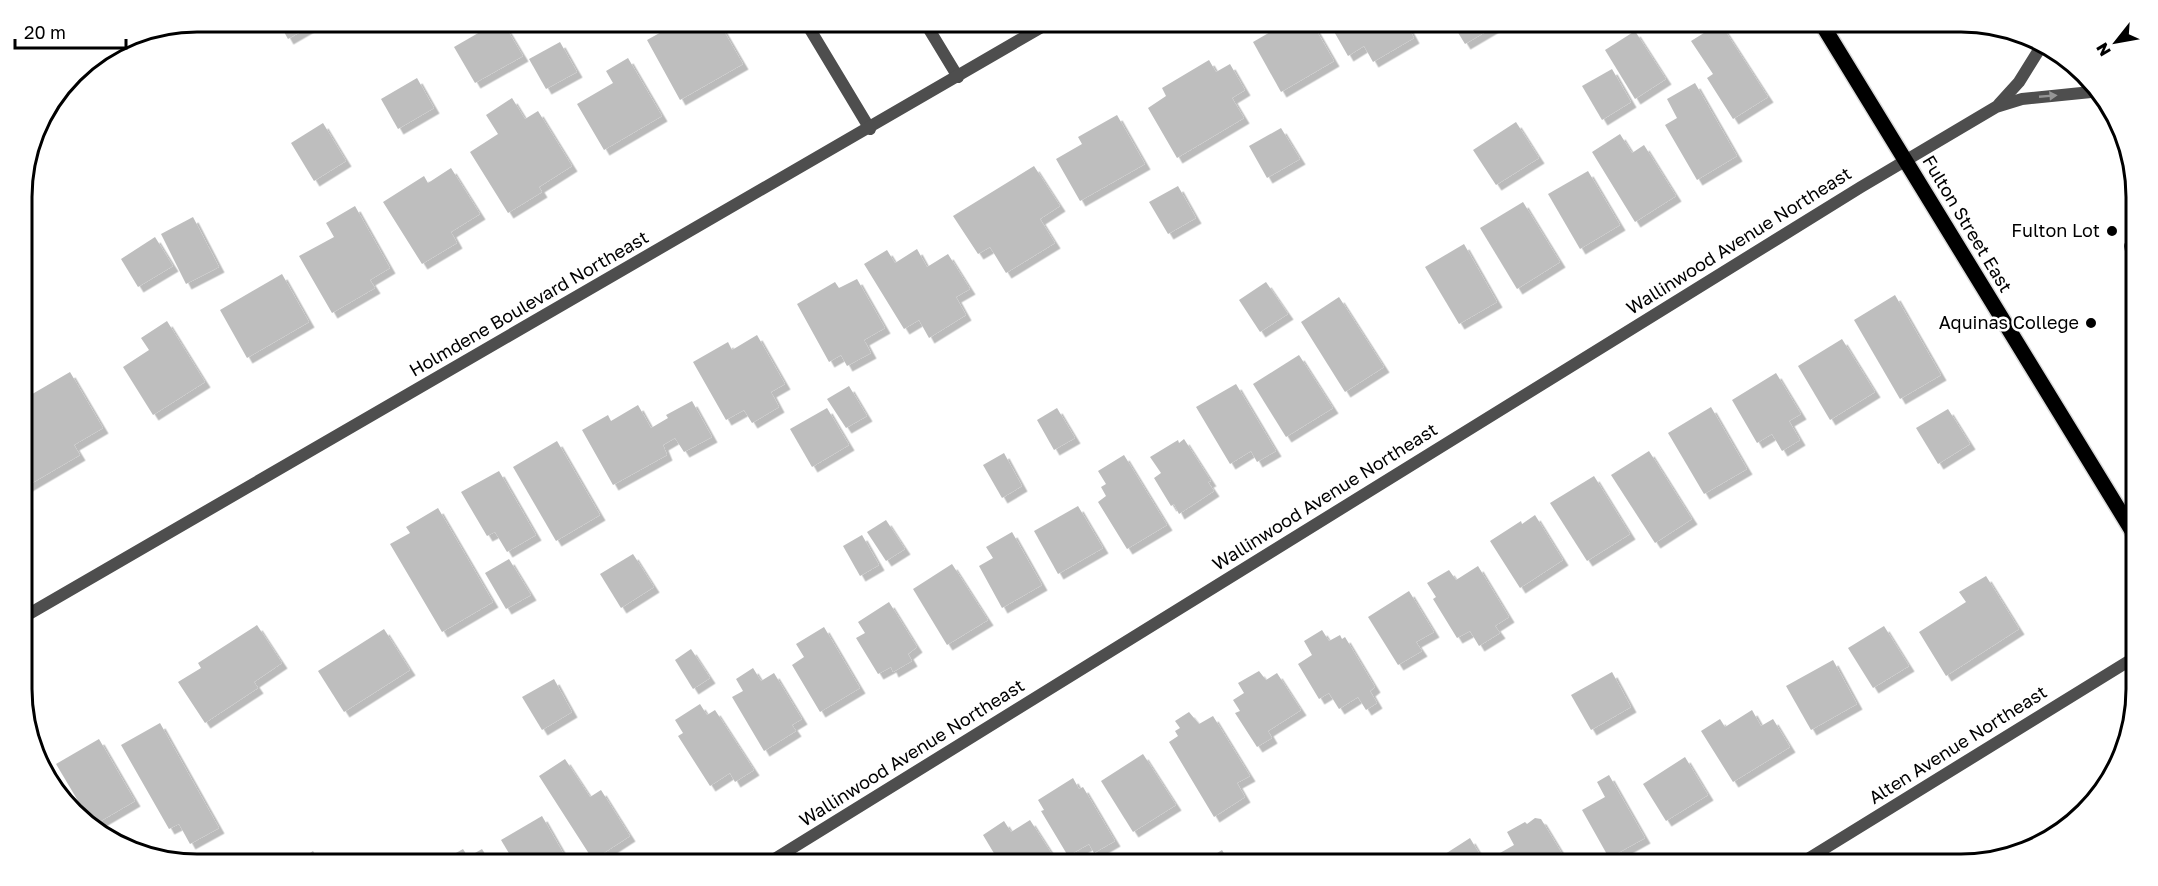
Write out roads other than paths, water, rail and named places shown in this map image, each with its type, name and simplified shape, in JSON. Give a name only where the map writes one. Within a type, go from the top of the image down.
[{"type":"main road","name":"Fulton Street East","points":[[1827,32],[2126,522]]},
{"type":"street","points":[[812,32],[870,129]]},
{"type":"street","points":[[931,32],[958,77]]},
{"type":"street","name":"Holmdene Boulevard Northeast","points":[[32,612],[1034,32]]},
{"type":"street","points":[[1996,107],[2019,82],[2039,50]]},
{"type":"street","points":[[1996,107],[2022,99],[2089,92]]},
{"type":"street","name":"Wallinwood Avenue Northeast","points":[[783,854],[1905,160],[1996,107]]},
{"type":"street","name":"Alten Avenue Northeast","points":[[1816,854],[2126,663]]},
{"type":"place","name":"Fulton Lot","points":[[2112,231]]},
{"type":"place","name":"Aquinas College","points":[[2091,323]]}]
